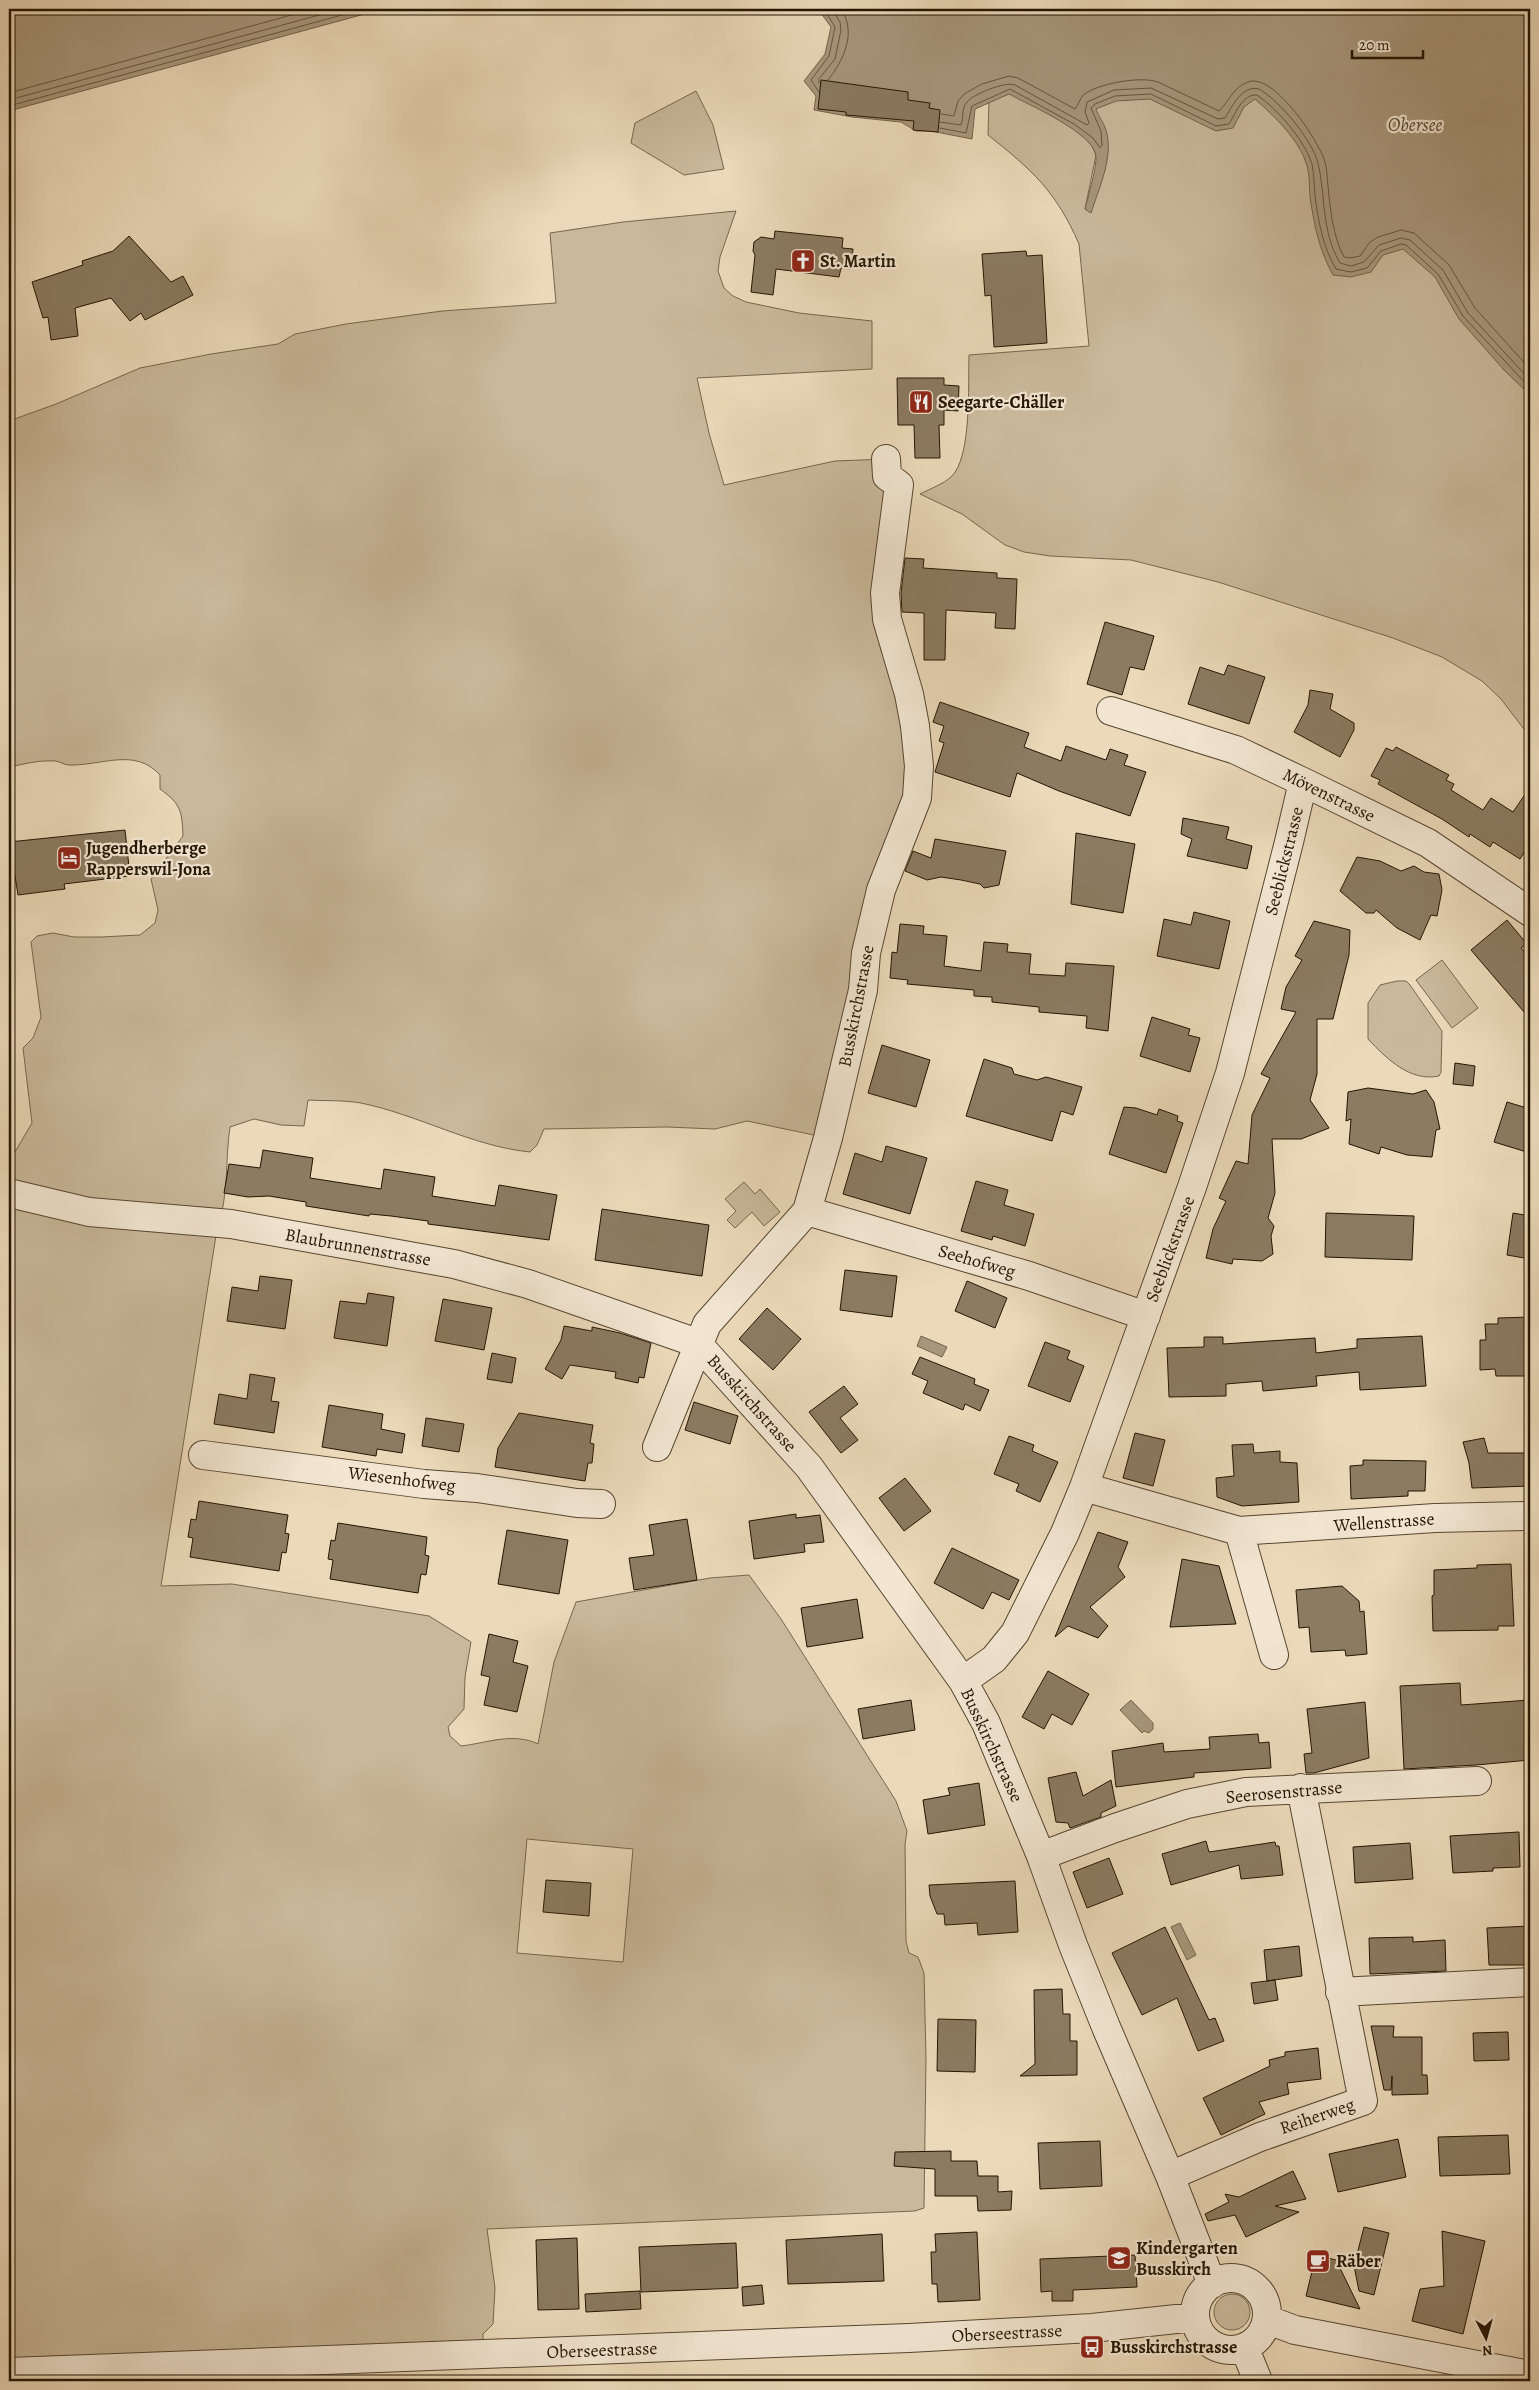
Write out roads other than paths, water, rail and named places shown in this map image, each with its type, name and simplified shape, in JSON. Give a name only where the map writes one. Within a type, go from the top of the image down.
[{"type":"street","name":"Busskirchstrasse","points":[[886,459],[887,476],[899,484],[885,593],[887,619],[909,694],[916,726],[919,766],[917,798],[881,890],[866,953],[861,1000],[828,1138],[807,1211],[718,1310],[707,1324],[697,1343],[809,1467],[963,1681],[986,1723],[1041,1856],[1073,1945],[1106,2027],[1170,2176],[1212,2284]]},
{"type":"street","name":"Mövenstrasse","points":[[1111,711],[1236,750],[1428,843],[1530,912]]},
{"type":"street","name":"Seeblickstrasse","points":[[963,1681],[994,1659],[1015,1633],[1084,1487],[1192,1187],[1230,1072],[1289,842],[1302,782]]},
{"type":"street","name":"Blaubrunnenstrasse","points":[[9,1193],[89,1212],[231,1224],[454,1264],[528,1284],[697,1343]]},
{"type":"street","name":"Seehofweg","points":[[807,1211],[1029,1276],[1146,1316]]},
{"type":"street","points":[[657,1447],[697,1343]]},
{"type":"street","name":"Wiesenhofweg","points":[[203,1454],[424,1484],[477,1488],[577,1503],[601,1504]]},
{"type":"street","name":"Wellenstrasse","points":[[1084,1487],[1238,1531],[1419,1519],[1530,1516]]},
{"type":"street","points":[[1238,1531],[1274,1655]]},
{"type":"street","name":"Seerosenstrasse","points":[[1041,1856],[1187,1804],[1246,1792],[1477,1781]]},
{"type":"street","name":"Reiherweg","points":[[1170,2176],[1260,2137],[1362,2101],[1301,1788]]},
{"type":"street","points":[[1340,1992],[1530,1982]]},
{"type":"street","points":[[1234,2278],[1246,2281],[1256,2287],[1264,2297],[1268,2308],[1268,2320],[1260,2337],[1245,2349],[1221,2350],[1201,2336],[1195,2317],[1197,2301],[1203,2291],[1212,2284],[1223,2279],[1234,2278]]},
{"type":"street","name":"Oberseestrasse","points":[[9,2372],[909,2338],[1084,2329],[1195,2317]]},
{"type":"street","points":[[1268,2320],[1295,2330],[1530,2375]]},
{"type":"street","points":[[1245,2349],[1258,2381]]},
{"type":"water","points":[[9,9],[383,9],[9,111]]},
{"type":"water","name":"Obersee","points":[[818,9],[1530,9],[1530,395],[1504,370],[1459,319],[1435,277],[1403,249],[1383,255],[1371,272],[1351,277],[1333,275],[1324,256],[1313,217],[1308,170],[1304,156],[1286,129],[1255,99],[1244,107],[1233,128],[1216,131],[1150,99],[1116,101],[1096,109],[1106,130],[1108,150],[1105,172],[1091,213],[1085,209],[1096,161],[1093,147],[1073,129],[1059,120],[1009,94],[975,109],[972,139],[931,131],[916,131],[901,122],[852,117],[814,110],[816,96],[804,81],[825,54],[831,27]]},
{"type":"water","points":[[921,1336],[947,1347],[942,1357],[917,1346]]},
{"type":"water","points":[[1131,1700],[1153,1723],[1153,1729],[1149,1733],[1144,1731],[1142,1733],[1120,1710]]},
{"type":"water","points":[[1180,1923],[1196,1955],[1187,1960],[1171,1927]]},
{"type":"place","name":"St. Martin","points":[[803,261]]},
{"type":"place","name":"Seegarte-Chäller","points":[[921,402]]},
{"type":"place","name":"Jugendherberge Rapperswil-Jona","points":[[69,858]]},
{"type":"place","name":"Kindergarten Busskirch","points":[[1119,2258]]},
{"type":"place","name":"Räber","points":[[1318,2261]]},
{"type":"place","name":"Busskirchstrasse","points":[[1092,2347]]}]
